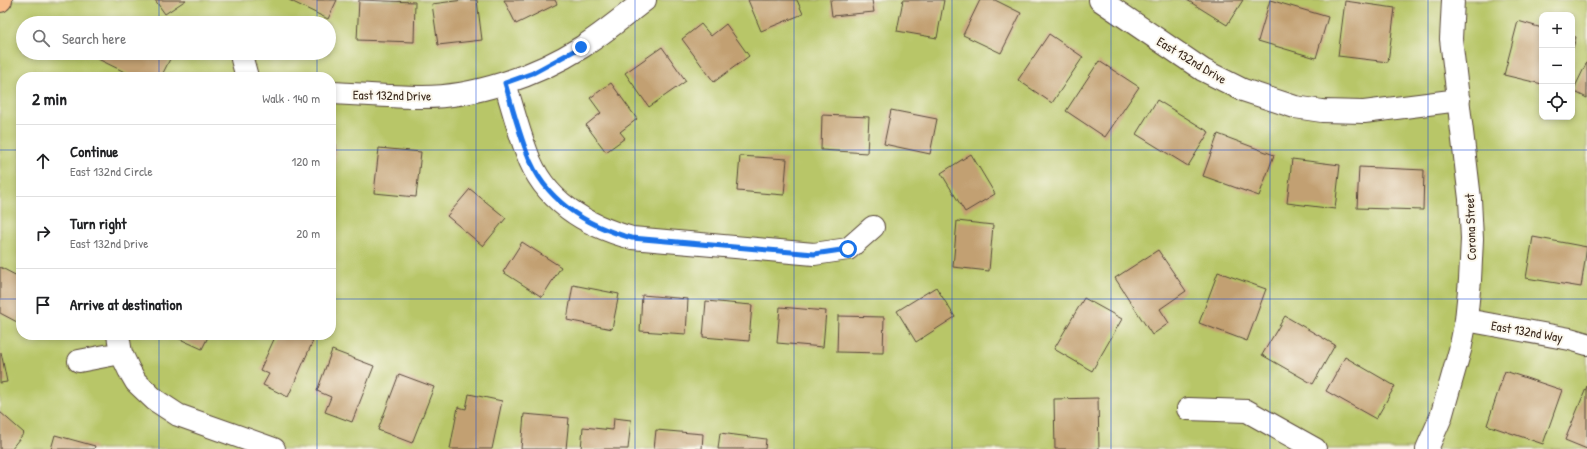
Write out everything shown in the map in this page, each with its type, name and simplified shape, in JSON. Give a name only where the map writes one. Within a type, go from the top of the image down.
[{"type":"street","name":"East 132nd Drive","points":[[336,93],[420,97],[460,94],[505,83],[533,73],[581,47],[645,0]]},
{"type":"street","name":"East 132nd Drive","points":[[1100,0],[1203,70],[1243,90],[1295,107],[1322,111],[1364,112],[1459,100]]},
{"type":"street","name":"Corona Street","points":[[1427,449],[1441,416],[1460,350],[1466,320],[1470,280],[1472,240],[1470,199],[1452,39],[1453,0]]},
{"type":"street","points":[[505,83],[527,154],[540,179],[560,203],[584,220],[614,233],[632,238],[814,254],[848,249],[873,227]]},
{"type":"street","name":"East 132nd Way","points":[[1466,320],[1570,339],[1587,344]]},
{"type":"street","points":[[79,361],[119,344],[136,382],[155,400],[178,414],[274,449]]},
{"type":"street","points":[[1188,409],[1247,411],[1315,449]]},
{"type":"green space","points":[[0,0],[1587,0],[1587,449],[0,449]]},
{"type":"building","points":[[155,0],[186,0],[165,14]]},
{"type":"building","points":[[289,0],[337,0],[329,16],[322,16]]},
{"type":"building","points":[[359,0],[415,2],[414,42],[357,40]]},
{"type":"building","points":[[463,0],[477,0],[482,40],[438,45],[432,4]]},
{"type":"building","points":[[504,0],[555,0],[557,4],[516,24]]},
{"type":"building","points":[[748,0],[797,0],[803,14],[761,31]]},
{"type":"building","points":[[830,0],[872,0],[874,12],[832,16]]},
{"type":"building","points":[[903,0],[944,0],[937,38],[897,31]]},
{"type":"building","points":[[980,0],[995,0],[1021,13],[1001,53],[963,35]]},
{"type":"building","points":[[1187,0],[1243,0],[1227,25]]},
{"type":"building","points":[[1270,0],[1328,17],[1316,58],[1258,41]]},
{"type":"building","points":[[1345,1],[1395,8],[1388,62],[1338,56]]},
{"type":"building","points":[[1518,21],[1539,27],[1539,83],[1504,75]]},
{"type":"building","points":[[701,24],[711,36],[726,24],[749,56],[714,82],[682,39]]},
{"type":"building","points":[[1049,34],[1083,57],[1052,103],[1018,80]]},
{"type":"building","points":[[662,47],[686,81],[649,107],[625,73]]},
{"type":"building","points":[[100,60],[170,60],[164,72],[125,72]]},
{"type":"building","points":[[1099,61],[1139,87],[1105,137],[1066,111]]},
{"type":"building","points":[[1587,62],[1587,98],[1575,92],[1575,87]]},
{"type":"building","points":[[611,83],[637,119],[620,132],[625,138],[606,152],[586,125],[601,113],[590,98]]},
{"type":"building","points":[[1157,100],[1209,132],[1188,166],[1136,134]]},
{"type":"building","points":[[891,110],[937,119],[930,154],[884,144]]},
{"type":"building","points":[[822,115],[869,117],[867,153],[821,150]]},
{"type":"building","points":[[1218,134],[1274,155],[1259,196],[1203,176]]},
{"type":"building","points":[[379,148],[421,152],[416,197],[374,193]]},
{"type":"building","points":[[971,154],[995,194],[965,212],[941,173]]},
{"type":"building","points":[[740,156],[787,159],[784,195],[737,191]]},
{"type":"building","points":[[1292,159],[1340,165],[1335,209],[1287,203]]},
{"type":"building","points":[[1359,167],[1424,170],[1423,210],[1357,208]]},
{"type":"building","points":[[470,189],[506,218],[483,246],[447,216]]},
{"type":"building","points":[[957,221],[993,225],[989,271],[953,267]]},
{"type":"building","points":[[1533,237],[1587,247],[1581,287],[1526,278]]},
{"type":"building","points":[[522,242],[561,267],[542,297],[503,272]]},
{"type":"building","points":[[1158,250],[1186,291],[1160,309],[1169,323],[1152,335],[1115,278]]},
{"type":"building","points":[[0,267],[16,275],[16,321],[0,313]]},
{"type":"building","points":[[1218,272],[1266,289],[1247,341],[1199,323]]},
{"type":"building","points":[[573,285],[619,294],[612,329],[567,320]]},
{"type":"building","points":[[936,287],[955,317],[916,342],[897,311]]},
{"type":"building","points":[[642,295],[688,299],[686,334],[640,331]]},
{"type":"building","points":[[1084,298],[1122,319],[1092,371],[1054,349]]},
{"type":"building","points":[[706,301],[752,305],[749,341],[703,337]]},
{"type":"building","points":[[780,307],[826,311],[823,347],[777,343]]},
{"type":"building","points":[[838,316],[884,317],[883,353],[837,352]]},
{"type":"building","points":[[1285,316],[1335,345],[1313,384],[1262,355]]},
{"type":"building","points":[[182,340],[206,340],[202,349]]},
{"type":"building","points":[[274,340],[313,341],[288,397],[263,385],[269,374],[260,370]]},
{"type":"building","points":[[332,350],[374,366],[352,422],[325,412],[331,397],[317,391]]},
{"type":"building","points":[[1,352],[7,382],[0,383],[0,353]]},
{"type":"building","points":[[1345,357],[1395,386],[1376,419],[1326,391]]},
{"type":"building","points":[[1505,371],[1562,390],[1543,444],[1487,425]]},
{"type":"building","points":[[399,374],[434,387],[412,443],[378,430]]},
{"type":"building","points":[[1587,386],[1587,449],[1565,440]]},
{"type":"building","points":[[469,394],[502,401],[492,449],[450,449],[458,407],[466,409]]},
{"type":"building","points":[[1098,398],[1099,449],[1055,449],[1054,399]]},
{"type":"building","points":[[0,412],[24,433],[11,449],[0,449]]},
{"type":"building","points":[[524,414],[569,418],[566,449],[521,449]]},
{"type":"building","points":[[614,418],[631,420],[628,449],[581,449],[583,427],[613,430]]},
{"type":"building","points":[[656,430],[703,434],[702,449],[654,449]]},
{"type":"building","points":[[720,433],[766,439],[765,449],[718,449]]},
{"type":"building","points":[[55,435],[95,446],[94,449],[51,449]]},
{"type":"route","points":[[581,47],[533,73],[505,83],[527,154],[548,191],[560,203],[584,220],[614,233],[632,238],[814,254],[848,249]]}]
